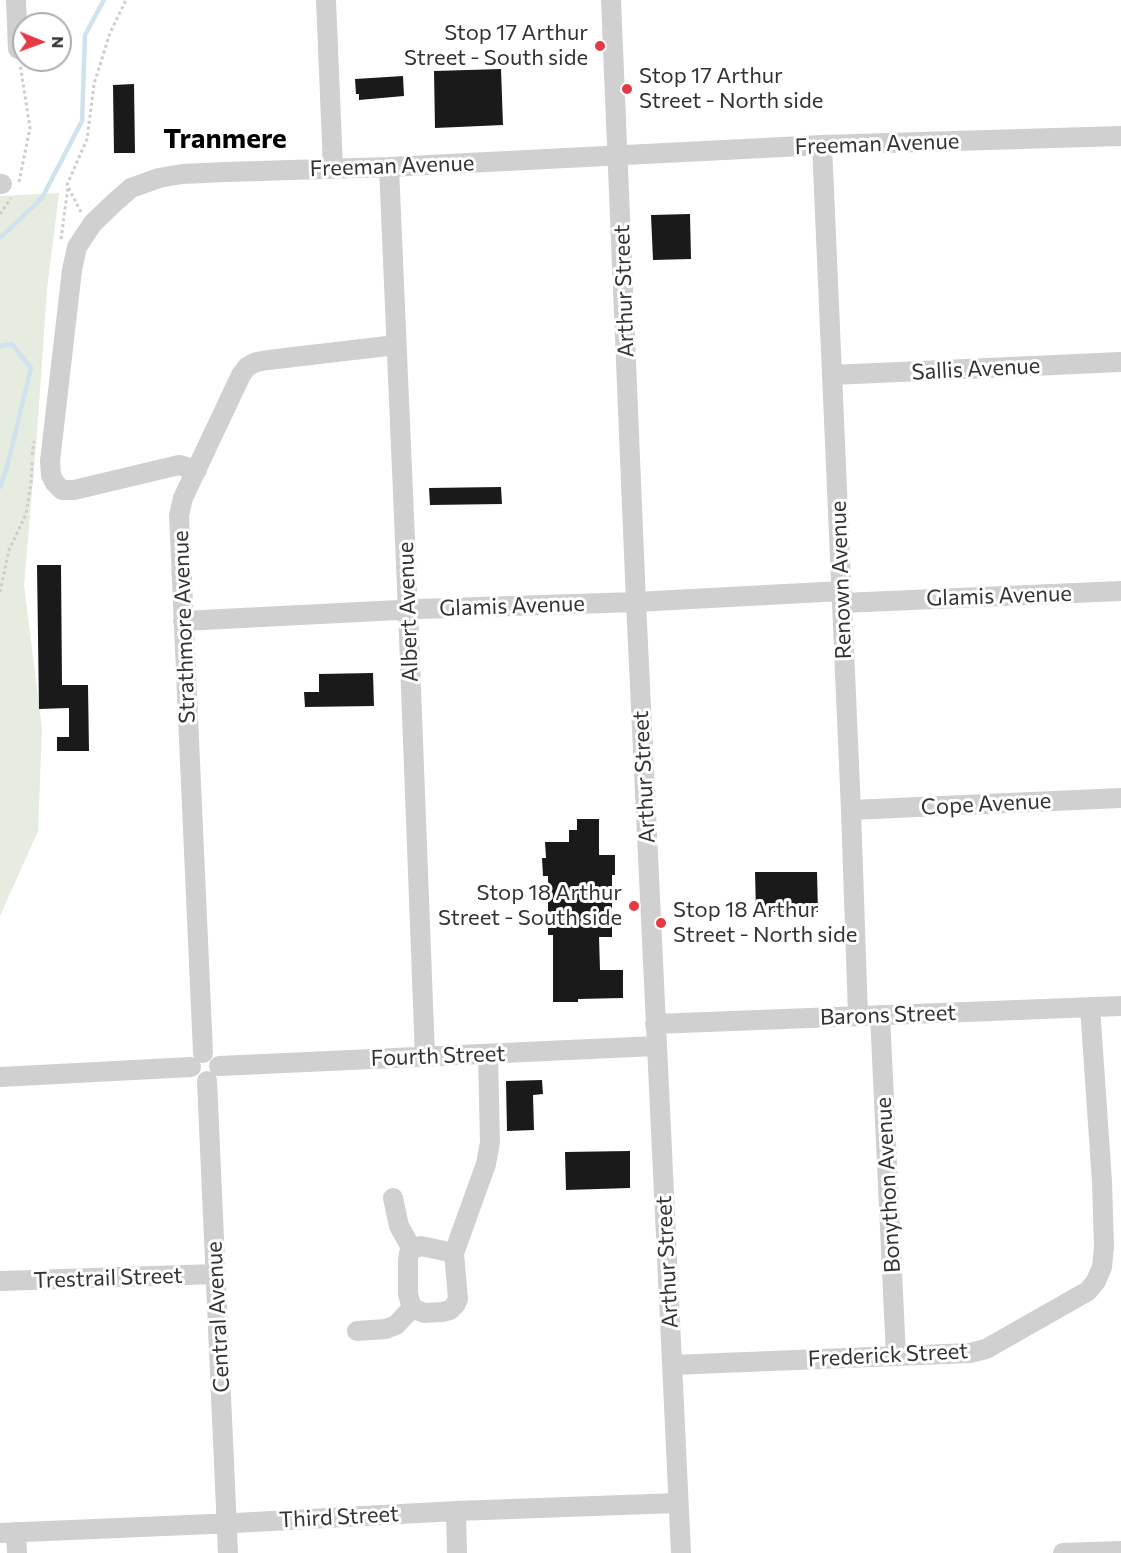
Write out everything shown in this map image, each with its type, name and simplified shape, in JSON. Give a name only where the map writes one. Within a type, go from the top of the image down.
[{"type":"street","points":[[326,0],[333,168]]},
{"type":"street","name":"Arthur Street","points":[[611,0],[655,1024],[681,1553]]},
{"type":"street","name":"Freeman Avenue","points":[[197,470],[179,465],[75,490],[62,490],[51,475],[50,461],[72,270],[77,247],[93,223],[131,188],[159,178],[182,174],[389,167],[822,146],[1121,136]]},
{"type":"street","name":"Renown Avenue","points":[[822,146],[858,1015]]},
{"type":"street","name":"Albert Avenue","points":[[389,167],[425,1056]]},
{"type":"street","name":"Strathmore Avenue","points":[[197,1060],[179,515],[183,498],[241,375],[251,364],[396,345]]},
{"type":"street","name":"Sallis Avenue","points":[[832,375],[1121,362]]},
{"type":"street","name":"Glamis Avenue","points":[[183,621],[636,602],[1121,591]]},
{"type":"street","name":"Cope Avenue","points":[[851,810],[1121,798]]},
{"type":"street","name":"Barons Street","points":[[655,1024],[1121,1006]]},
{"type":"street","name":"Frederick Street","points":[[672,1365],[970,1353],[986,1349],[1088,1290],[1096,1281],[1102,1267],[1111,1182],[1090,1007]]},
{"type":"street","name":"Bonython Avenue","points":[[880,1015],[896,1356]]},
{"type":"street","name":"Fourth Street","points":[[213,1074],[425,1056],[657,1046]]},
{"type":"street","points":[[412,1308],[424,1313],[450,1310],[455,1305],[459,1294],[454,1253],[486,1164],[490,1142],[488,1055]]},
{"type":"street","points":[[0,1077],[197,1060],[195,1077],[213,1074]]},
{"type":"street","name":"Central Avenue","points":[[213,1074],[216,1274],[228,1553]]},
{"type":"street","points":[[393,1198],[399,1226],[412,1249]]},
{"type":"street","points":[[412,1308],[408,1294],[408,1261],[412,1249],[421,1246],[454,1253]]},
{"type":"street","name":"Trestrail Street","points":[[0,1281],[216,1274]]},
{"type":"street","points":[[357,1331],[386,1329],[396,1325],[412,1308]]},
{"type":"street","name":"Third Street","points":[[8,1532],[678,1503]]},
{"type":"street","points":[[456,1511],[457,1553]]},
{"type":"street","points":[[8,1532],[17,1553]]},
{"type":"street","points":[[1063,1553],[1121,1551]]},
{"type":"path","points":[[90,228],[67,185],[87,140],[94,84],[110,33],[126,0]]},
{"type":"path","points":[[0,214],[20,180],[30,128],[21,72]]},
{"type":"shaded area","points":[[59,193],[47,289],[24,585],[42,729],[38,831],[0,916],[0,196]]},
{"type":"building","points":[[501,69],[503,125],[435,128],[434,71]]},
{"type":"building","points":[[403,76],[404,96],[359,100],[359,94],[356,94],[355,79]]},
{"type":"building","points":[[134,84],[135,153],[114,153],[113,85]]},
{"type":"building","points":[[690,214],[691,259],[653,260],[651,215]]},
{"type":"building","points":[[501,487],[502,504],[430,505],[429,488]]},
{"type":"building","points":[[37,565],[61,565],[62,685],[88,685],[89,751],[57,751],[57,737],[69,737],[69,708],[39,709]]},
{"type":"building","points":[[373,673],[374,706],[305,707],[304,692],[319,692],[319,674]]},
{"type":"building","points":[[577,819],[599,819],[599,855],[615,855],[615,875],[612,875],[612,937],[599,937],[600,970],[623,970],[623,998],[553,1002],[553,935],[548,935],[548,876],[543,876],[542,858],[546,858],[545,842],[569,842],[569,830],[577,830]]},
{"type":"building","points":[[755,872],[817,872],[818,912],[756,912]]},
{"type":"building","points":[[542,1080],[543,1094],[533,1095],[534,1130],[507,1131],[506,1081]]},
{"type":"building","points":[[630,1151],[630,1188],[566,1190],[565,1152]]},
{"type":"waterway","points":[[0,238],[42,198],[82,121],[85,35],[104,0]]},
{"type":"waterway","points":[[0,346],[12,344],[31,368],[0,487]]},
{"type":"place","name":"Stop 17 Arthur Street - South side","points":[[600,46]]},
{"type":"place","name":"Stop 17 Arthur Street - North side","points":[[627,89]]},
{"type":"place","name":"Stop 18 Arthur Street - South side","points":[[634,906]]},
{"type":"place","name":"Stop 18 Arthur Street - North side","points":[[661,923]]},
{"type":"district","name":"Tranmere","points":[[225,139]]}]
